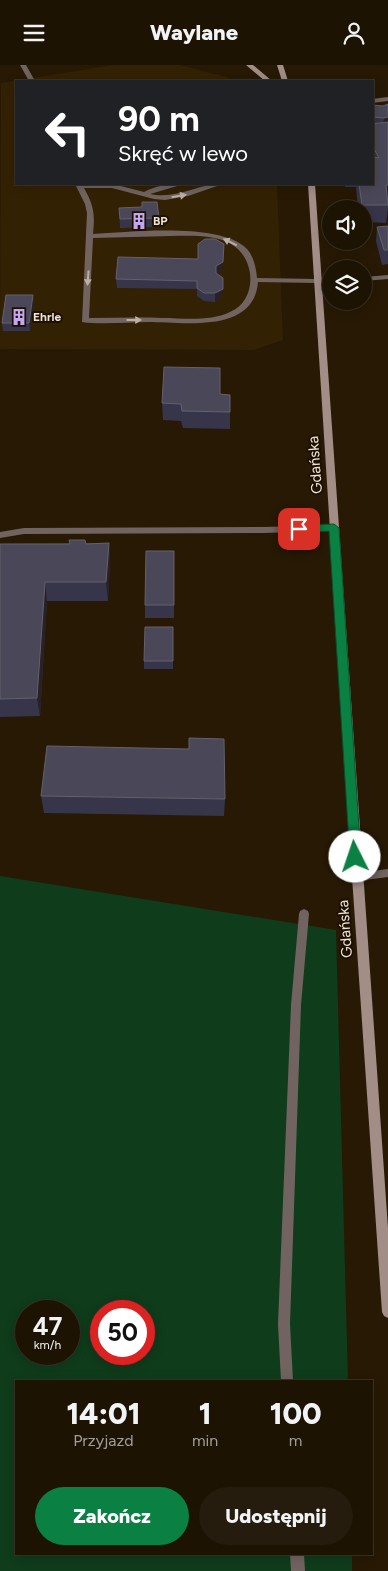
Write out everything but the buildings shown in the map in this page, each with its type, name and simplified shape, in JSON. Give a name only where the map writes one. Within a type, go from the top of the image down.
[{"type":"main road","points":[[249,65],[268,80]]},
{"type":"main road","points":[[280,65],[285,80]]},
{"type":"main road","name":"Gdańska","points":[[311,185],[388,1312]]},
{"type":"street","points":[[23,65],[31,80]]},
{"type":"street","points":[[374,101],[388,99]]},
{"type":"street","points":[[90,236],[182,234],[217,236],[239,246],[252,261],[254,280],[252,297],[248,305],[235,313],[220,318],[199,321],[85,320],[91,213],[80,185],[112,185],[154,197],[173,197],[197,192],[211,185]]},
{"type":"street","points":[[145,194],[153,190],[176,185]]},
{"type":"street","points":[[372,278],[388,277]]},
{"type":"street","points":[[254,280],[322,281]]},
{"type":"street","points":[[0,535],[24,531],[254,531],[334,528]]},
{"type":"street","points":[[357,877],[388,873]]},
{"type":"street","points":[[286,1380],[284,1324],[296,1005],[304,914]]},
{"type":"street","points":[[297,1555],[298,1571]]},
{"type":"shaded area","points":[[113,65],[180,65],[227,77],[231,80],[20,80]]},
{"type":"shaded area","points":[[15,81],[15,185],[277,185],[283,340],[254,350],[0,349],[1,83]]},
{"type":"green space","points":[[0,876],[336,930],[348,1380],[15,1380],[15,1555],[352,1555],[352,1571],[0,1571]]},
{"type":"place","name":"BP","points":[[139,221]]},
{"type":"place","name":"Ehrle","points":[[19,317]]},
{"type":"route","points":[[299,529],[334,528],[355,857]]}]
